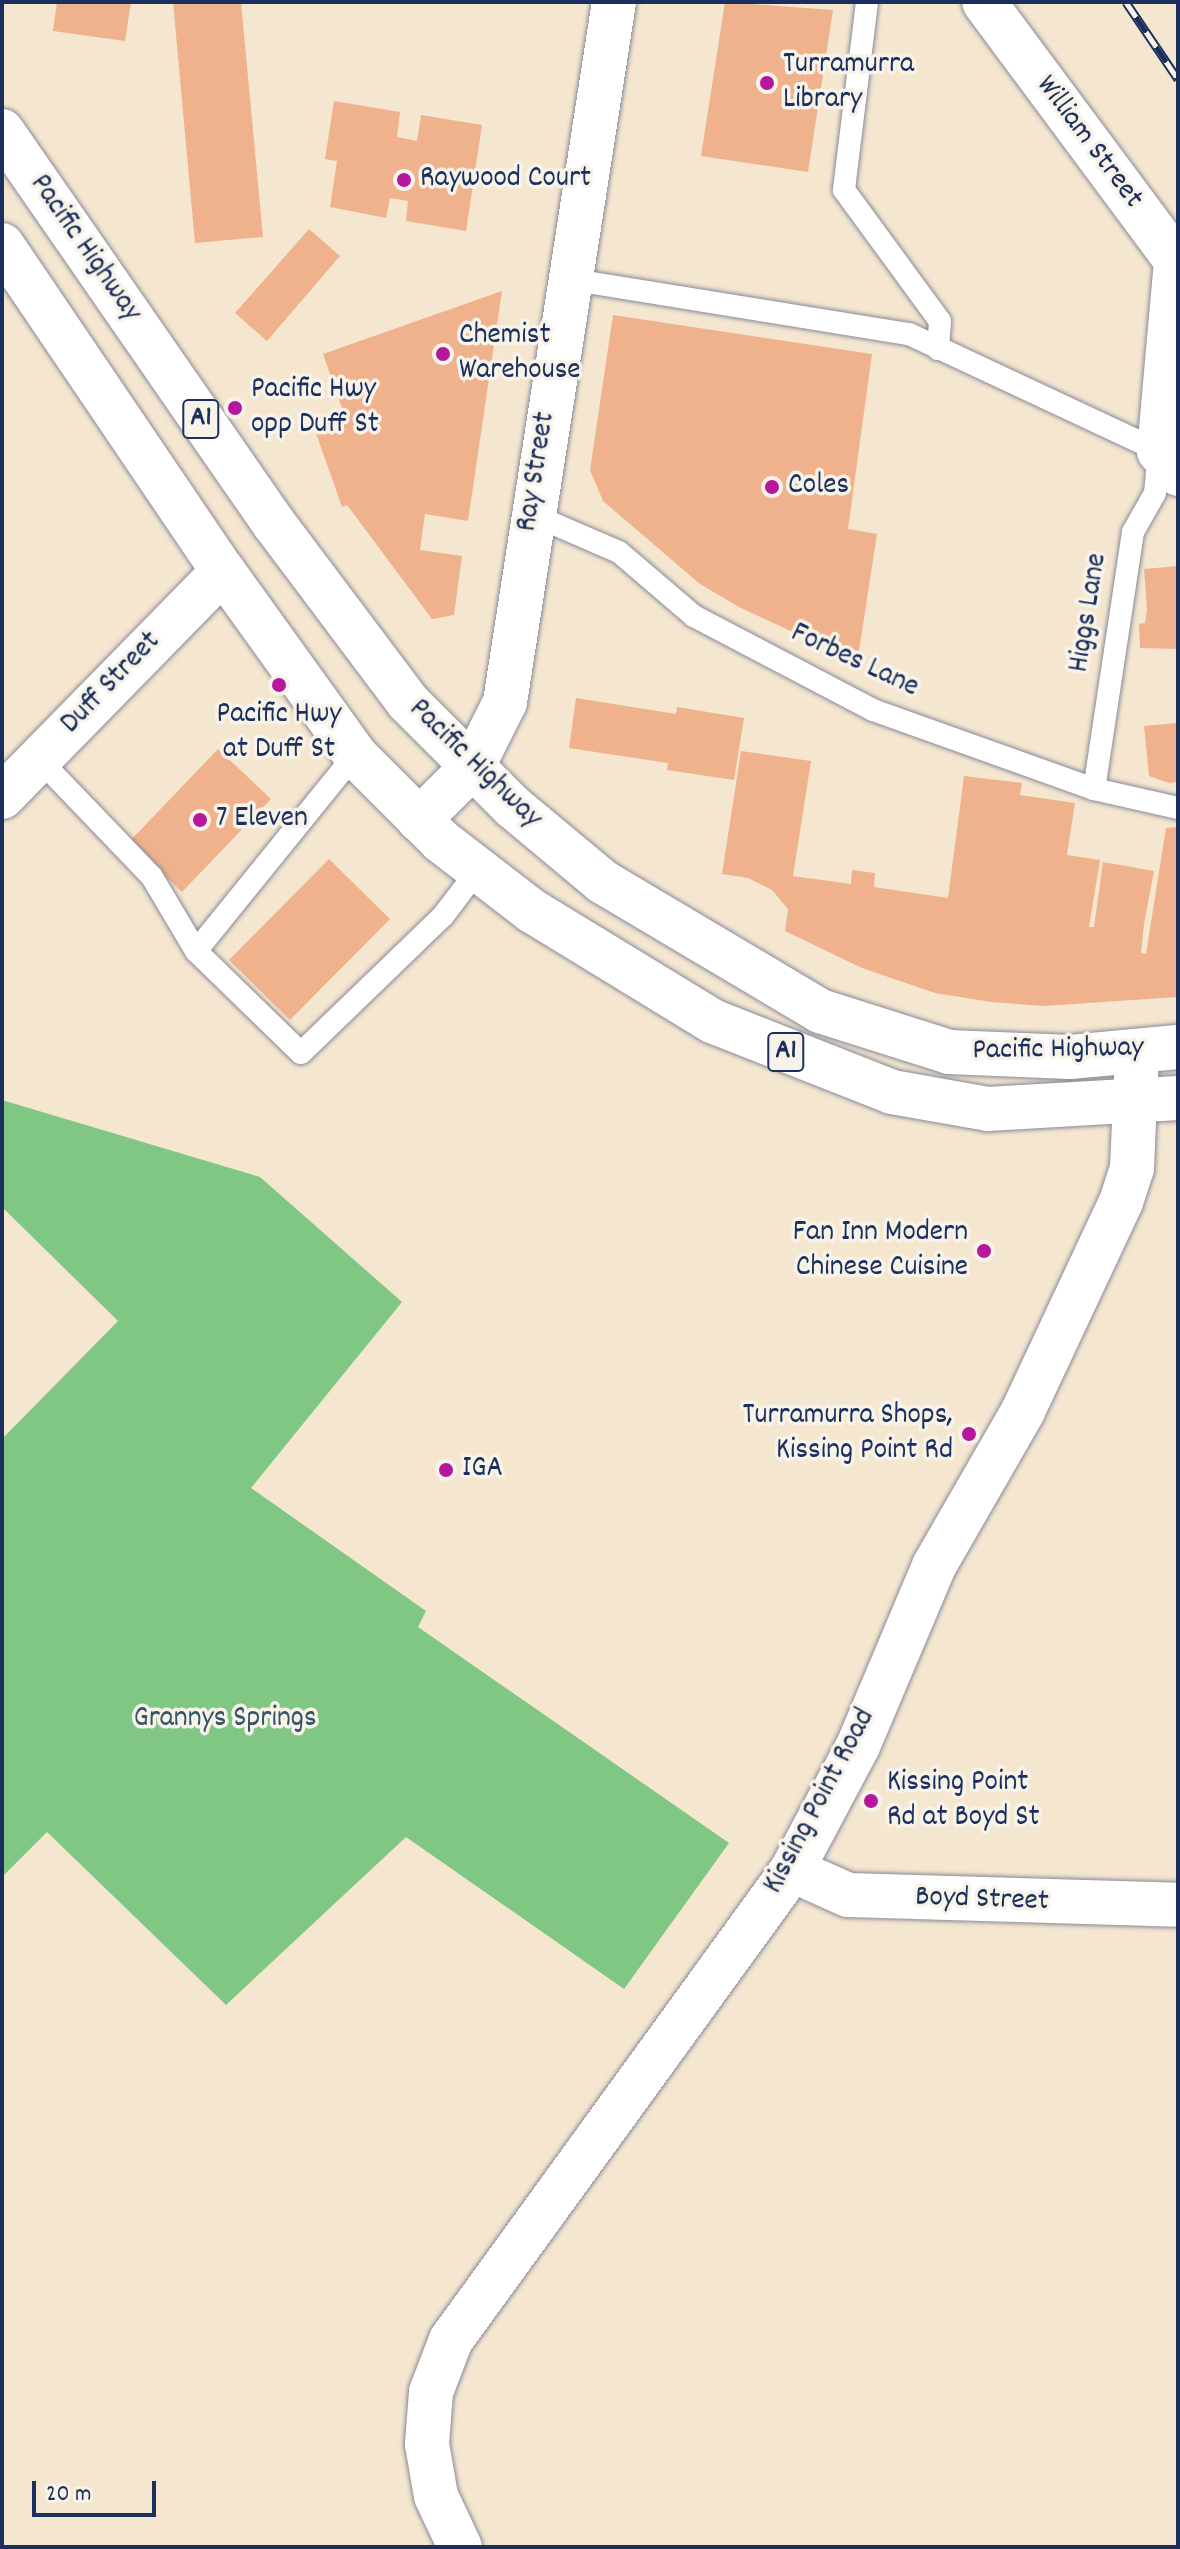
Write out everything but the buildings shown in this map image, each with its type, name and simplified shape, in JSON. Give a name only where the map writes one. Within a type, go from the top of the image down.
[{"type":"main road","name":"Ray Street","points":[[419,820],[473,766],[505,702],[531,514],[614,2]]},
{"type":"main road","name":"William Street","points":[[984,2],[1176,261],[1168,463]]},
{"type":"main road","name":"Pacific Highway","points":[[2,131],[284,537],[408,702],[513,807],[603,882],[820,1011],[949,1052],[992,1057],[1158,1050]]},
{"type":"main road","name":"Pacific Highway","points":[[2,245],[223,571],[355,755],[419,820],[477,871],[577,943],[712,1021],[892,1092],[988,1109],[1157,1101]]},
{"type":"main road","name":"Duff Street","points":[[2,797],[223,571]]},
{"type":"main road","name":"Kissing Point Road","points":[[460,2547],[436,2496],[427,2444],[431,2392],[451,2340],[792,1870],[858,1746],[934,1566],[1023,1411],[1101,1252],[1157,1101],[1158,1050]]},
{"type":"main road","name":"Boyd Street","points":[[792,1870],[848,1895],[1178,1905]]},
{"type":"lane","points":[[867,2],[844,190],[940,321],[938,349]]},
{"type":"lane","points":[[568,279],[909,334],[1168,463]]},
{"type":"lane","name":"Higgs Lane","points":[[1094,789],[1133,532],[1168,463]]},
{"type":"lane","name":"Forbes Lane","points":[[531,514],[619,552],[694,616],[873,710],[1094,789],[1178,808]]},
{"type":"lane","points":[[196,951],[355,755]]},
{"type":"lane","points":[[39,759],[152,877],[196,951],[301,1053],[443,916],[477,871]]},
{"type":"green space","name":"Grannys Springs","points":[[2,1100],[260,1177],[402,1302],[251,1488],[426,1611],[418,1627],[729,1843],[624,1989],[406,1837],[226,2005],[47,1832],[2,1877],[2,1439],[118,1321],[2,1207]]},
{"type":"railway","points":[[1126,2],[1178,79]]},
{"type":"place","name":"Turramurra Library","points":[[767,83]]},
{"type":"place","name":"Raywood Court","points":[[404,180]]},
{"type":"place","name":"Chemist Warehouse","points":[[443,354]]},
{"type":"place","name":"Pacific Hwy opp Duff St","points":[[235,408]]},
{"type":"place","name":"Coles","points":[[772,487]]},
{"type":"place","name":"Pacific Hwy at Duff St","points":[[279,685]]},
{"type":"place","name":"7 Eleven","points":[[200,820]]},
{"type":"place","name":"Fan Inn Modern Chinese Cuisine","points":[[984,1251]]},
{"type":"place","name":"Turramurra Shops, Kissing Point Rd","points":[[969,1434]]},
{"type":"place","name":"IGA","points":[[446,1470]]},
{"type":"place","name":"Kissing Point Rd at Boyd St","points":[[871,1801]]}]
